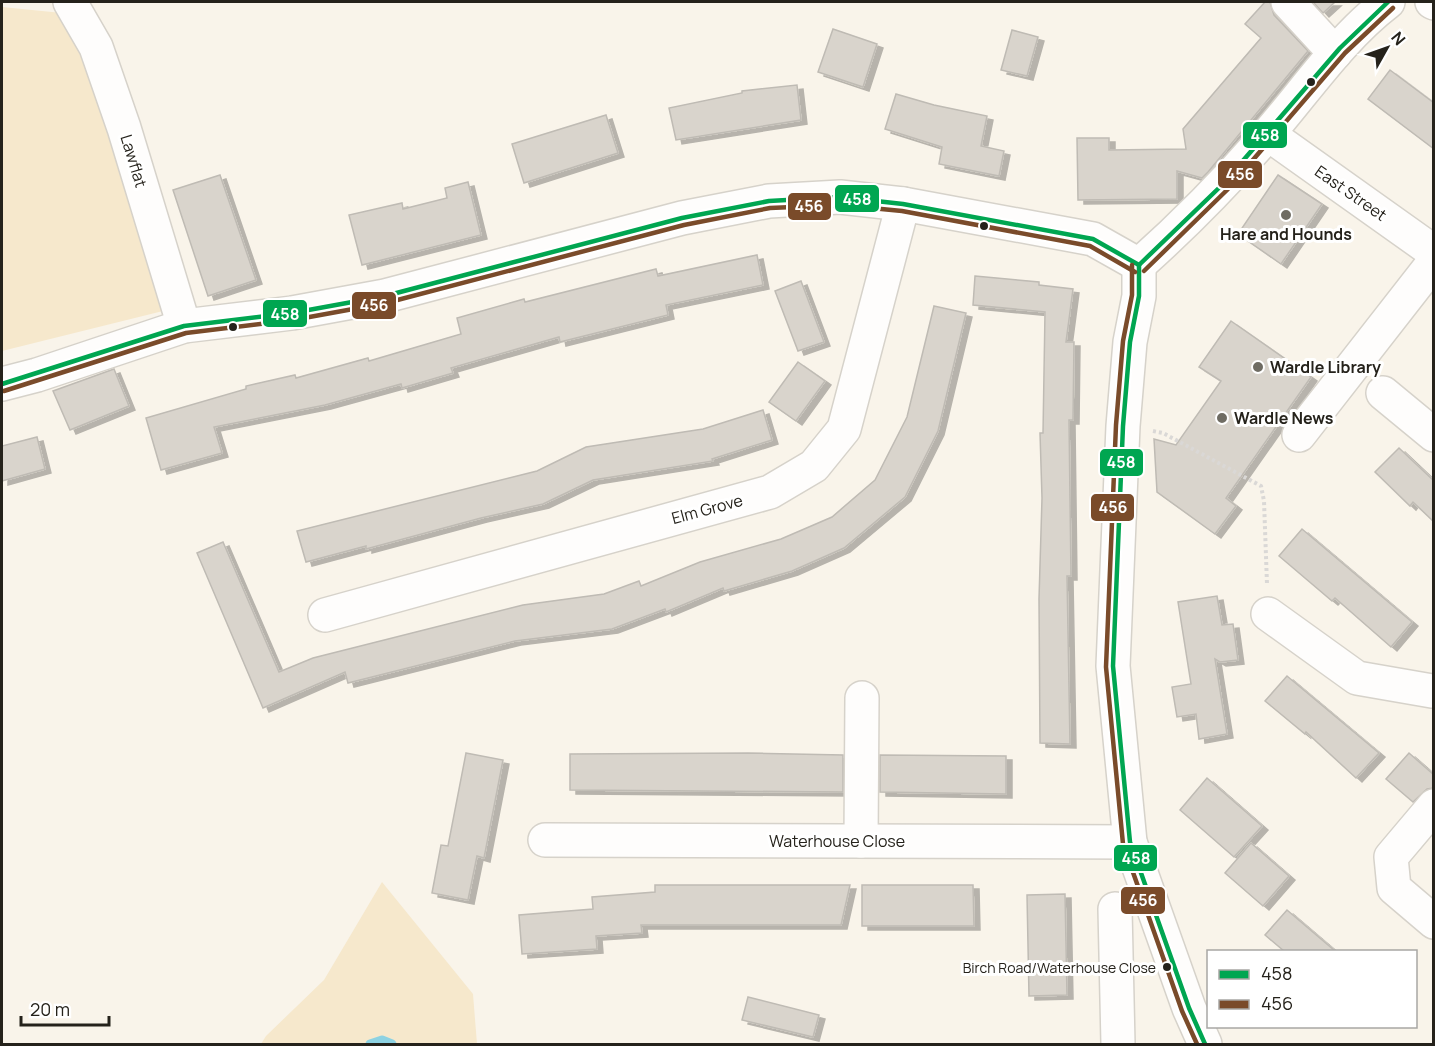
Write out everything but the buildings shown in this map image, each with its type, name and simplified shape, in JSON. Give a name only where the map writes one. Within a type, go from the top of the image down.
[{"type":"street","name":"Lawflat","points":[[70,2],[100,57],[192,325]]},
{"type":"street","points":[[1288,2],[1335,54]]},
{"type":"street","points":[[1205,1044],[1189,1008],[1130,842],[1113,666],[1123,426],[1130,342],[1139,296],[1139,265],[1178,230],[1268,134],[1335,54],[1388,2]]},
{"type":"street","name":"East Street","points":[[1268,134],[1434,252]]},
{"type":"street","points":[[2,384],[192,325],[292,313],[385,296],[682,218],[769,201],[840,197],[903,204],[1093,239],[1139,265]]},
{"type":"street","name":"Elm Grove","points":[[325,615],[770,492],[814,466],[844,429],[903,204]]},
{"type":"street","points":[[1299,435],[1434,262]]},
{"type":"street","points":[[1383,393],[1434,435]]},
{"type":"street","points":[[1268,614],[1358,678],[1433,691]]},
{"type":"street","points":[[861,841],[862,698]]},
{"type":"street","points":[[1434,806],[1390,857],[1394,888],[1434,922]]},
{"type":"street","name":"Waterhouse Close","points":[[544,840],[1130,842]]},
{"type":"street","points":[[1115,909],[1118,1044]]},
{"type":"path","points":[[1123,426],[1164,433],[1261,486],[1264,501],[1268,614]]},
{"type":"shaded area","points":[[2,7],[62,13],[93,81],[171,309],[2,351]]},
{"type":"shaded area","points":[[382,882],[473,994],[477,1044],[261,1044],[266,1036],[324,980]]},
{"type":"waterway","points":[[370,1044],[382,1040],[392,1044]]},
{"type":"transit line","name":"458","points":[[1139,265],[1222,185],[1340,48],[1388,2]]},
{"type":"transit line","name":"456","points":[[1144,271],[1227,190],[1345,53],[1393,8]]},
{"type":"transit line","name":"458","points":[[2,384],[184,326],[292,313],[385,296],[682,218],[769,201],[840,197],[903,204],[1093,239],[1139,265]]},
{"type":"transit line","name":"456","points":[[4,391],[186,333],[293,320],[386,303],[684,225],[770,208],[840,205],[902,211],[1090,246],[1135,272]]},
{"type":"transit line","name":"456","points":[[1132,265],[1132,295],[1123,341],[1116,425],[1106,667],[1123,844],[1182,1011],[1197,1044]]},
{"type":"transit line","name":"458","points":[[1139,265],[1139,296],[1130,342],[1123,426],[1113,666],[1130,842],[1189,1008],[1205,1044]]},
{"type":"place","name":"Hare and Hounds","points":[[1286,215]]},
{"type":"place","name":"Wardle Library","points":[[1258,367]]},
{"type":"place","name":"Wardle News","points":[[1222,418]]},
{"type":"place","name":"Birch Road/Waterhouse Close","points":[[1167,967]]}]
